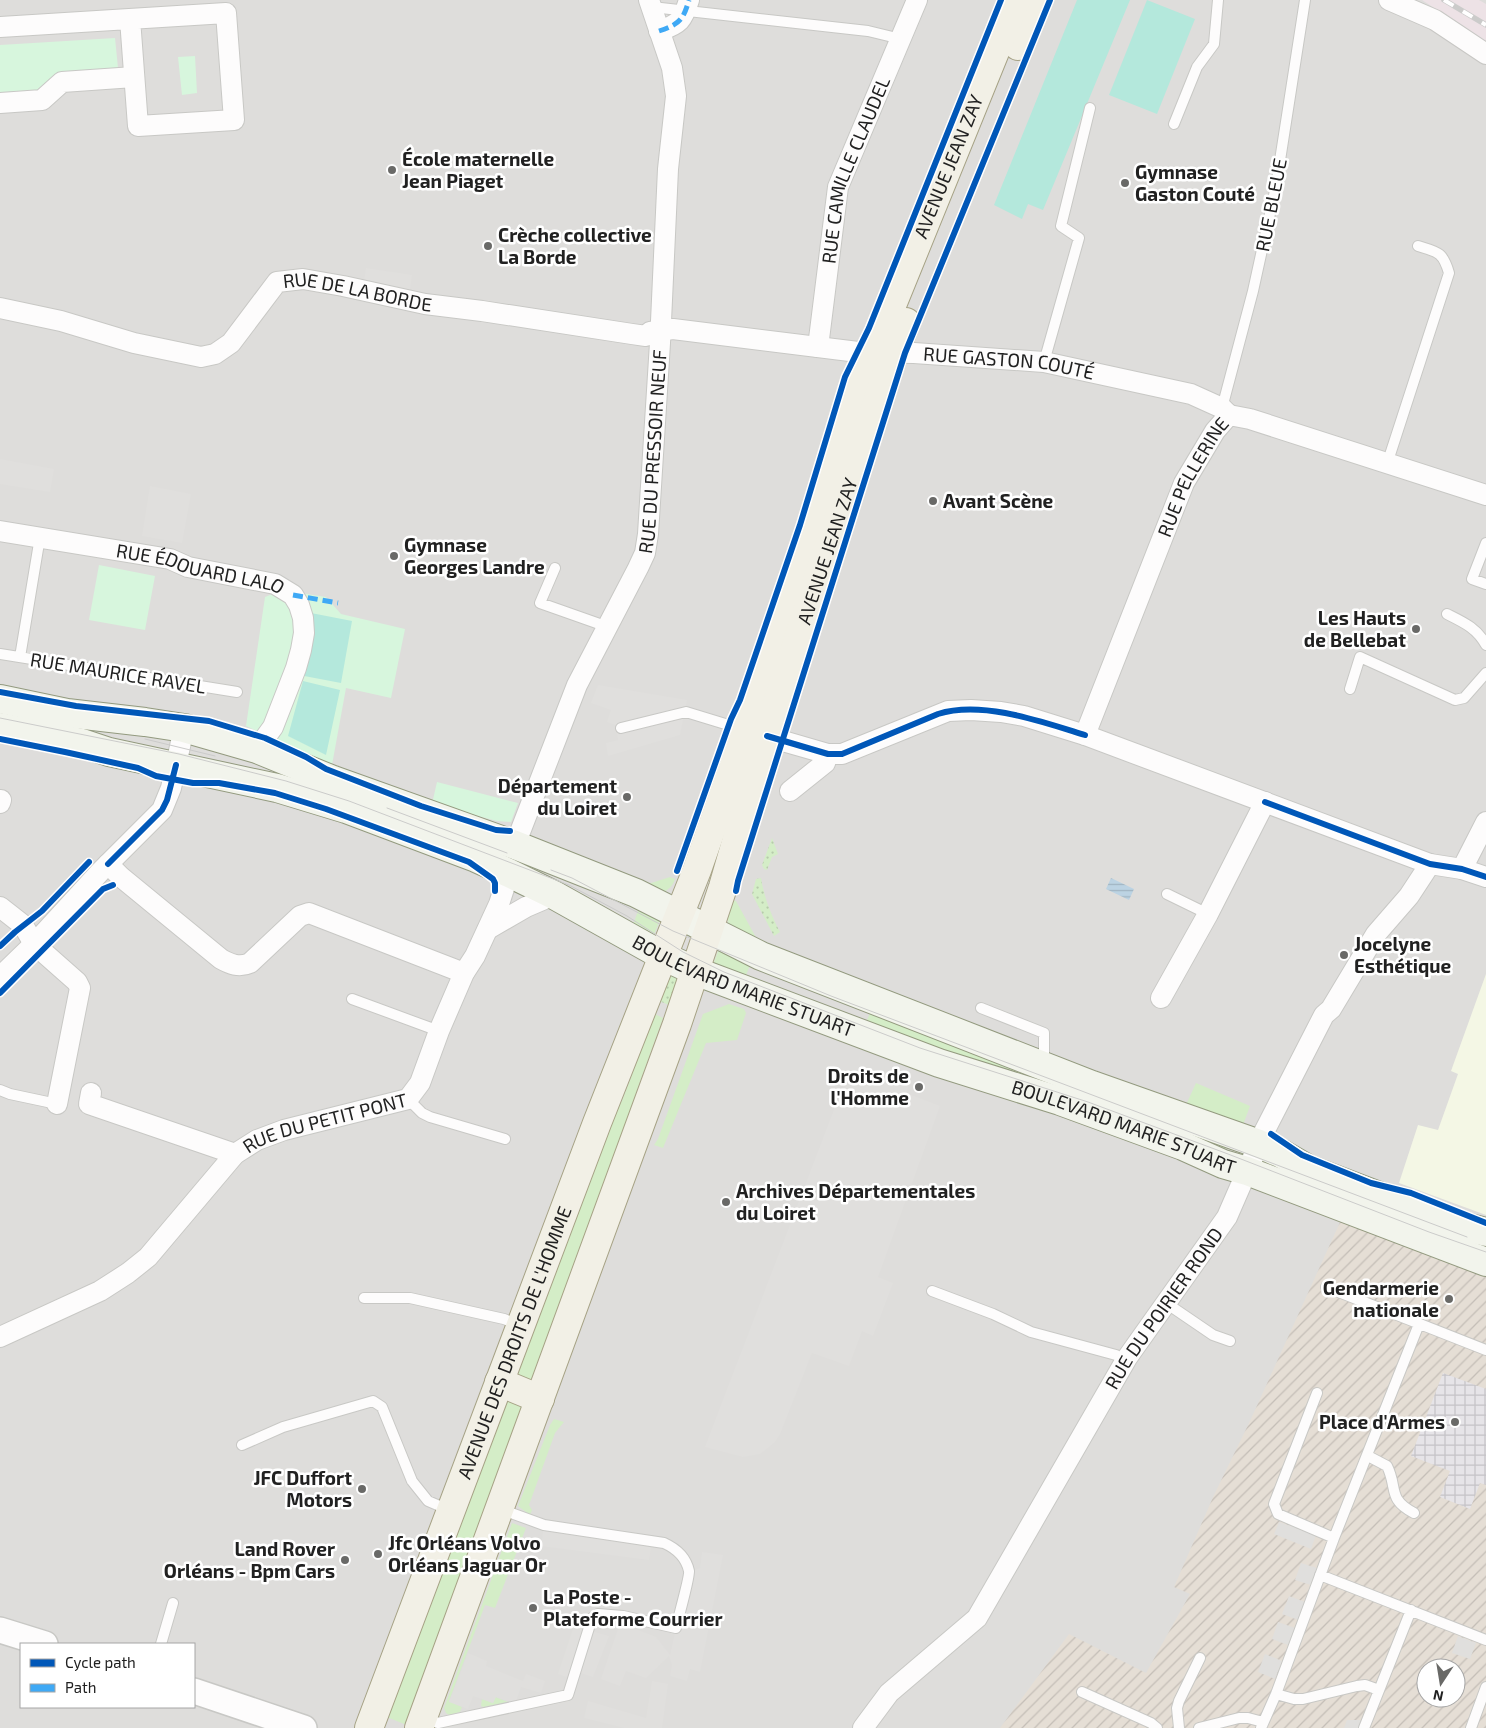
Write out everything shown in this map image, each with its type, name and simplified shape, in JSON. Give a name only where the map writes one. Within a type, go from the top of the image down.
[{"type":"main road","name":"AVENUE JEAN ZAY","points":[[663,956],[697,870],[756,733],[884,352],[1016,0]]},
{"type":"main road","name":"AVENUE JEAN ZAY","points":[[884,352],[1037,0]]},
{"type":"main road","name":"BOULEVARD MARIE STUART","points":[[0,699],[67,713],[184,728],[257,749],[334,780],[515,845],[636,893],[761,956],[1092,1085],[1259,1144],[1282,1154],[1308,1169],[1453,1224],[1486,1232]]},
{"type":"main road","name":"BOULEVARD MARIE STUART","points":[[0,727],[82,743],[109,752],[277,788],[319,800],[476,858],[509,873],[554,895],[663,956],[695,971],[939,1063],[1060,1101],[1183,1146],[1224,1164],[1247,1171],[1486,1262]]},
{"type":"main road","name":"AVENUE JEAN ZAY","points":[[695,971],[722,887],[756,733]]},
{"type":"main road","name":"AVENUE DES DROITS DE L'HOMME","points":[[369,1728],[596,1123],[663,956]]},
{"type":"main road","points":[[421,1723],[499,1509],[545,1401],[695,971]]},
{"type":"main road","points":[[498,1382],[545,1401]]},
{"type":"street","name":"RUE CAMILLE CLAUDEL","points":[[818,347],[838,188],[917,0]]},
{"type":"street","points":[[1389,0],[1435,20],[1486,54]]},
{"type":"street","name":"RUE DU PRESSOIR NEUF","points":[[515,845],[578,685],[645,553],[648,534],[668,169],[676,96],[672,68],[651,3]]},
{"type":"street","points":[[660,31],[674,26],[683,19],[688,5]]},
{"type":"street","points":[[0,27],[226,12],[234,120],[138,126],[130,19]]},
{"type":"street","points":[[0,103],[42,100],[62,82],[134,77]]},
{"type":"street","name":"RUE DE LA BORDE","points":[[0,308],[61,321],[134,343],[201,357],[215,354],[231,343],[277,282],[303,279],[425,304],[632,334],[646,336],[650,332],[660,330]]},
{"type":"street","name":"RUE GASTON COUTÉ","points":[[660,330],[672,329],[858,352],[1044,362],[1191,394],[1226,411]]},
{"type":"street","name":"RUE PELLERINE","points":[[1085,735],[1184,483],[1226,411],[1486,495]]},
{"type":"street","name":"RUE ÉDOUARD LALO","points":[[0,531],[170,558],[188,567],[275,584],[294,595],[303,618],[302,650],[273,727],[257,749]]},
{"type":"street","points":[[756,733],[828,754],[842,754],[948,711],[971,710],[1024,716],[1085,735],[1430,864],[1462,869],[1486,877]]},
{"type":"street","points":[[1,974],[34,944],[108,864],[162,810],[167,800],[184,728]]},
{"type":"street","points":[[790,791],[825,763],[828,754]]},
{"type":"street","points":[[1161,998],[1208,914],[1264,802]]},
{"type":"street","points":[[1462,869],[1486,822]]},
{"type":"street","points":[[108,864],[121,877],[221,959],[230,964],[244,966],[250,963],[300,916],[309,913],[464,973]]},
{"type":"street","name":"RUE DU POIRIER ROND","points":[[863,1728],[889,1693],[977,1618],[1126,1361],[1227,1217],[1259,1144],[1324,1014],[1332,1008],[1376,934],[1409,896],[1430,864]]},
{"type":"street","name":"RUE DU PETIT PONT","points":[[0,1337],[100,1292],[128,1273],[148,1257],[235,1154],[257,1140],[284,1130],[408,1099],[420,1084],[439,1031],[464,973],[475,956],[488,929],[509,873]]},
{"type":"street","points":[[488,929],[526,907],[554,895]]},
{"type":"street","points":[[0,907],[23,925],[34,944],[77,982],[80,988],[57,1104]]},
{"type":"street","name":"RUE DU PETIT PONT","points":[[91,1094],[89,1104],[235,1154]]},
{"type":"street","points":[[0,1630],[41,1643]]},
{"type":"street","points":[[195,1691],[304,1728]]},
{"type":"lane","points":[[1174,124],[1197,66],[1214,44],[1218,0]]},
{"type":"lane","name":"RUE BLEUE","points":[[1226,411],[1276,186],[1305,0]]},
{"type":"lane","points":[[651,3],[688,5],[868,31],[901,39]]},
{"type":"lane","points":[[1044,362],[1079,238],[1061,226],[1090,108]]},
{"type":"lane","points":[[1387,464],[1449,273],[1446,262],[1440,253],[1418,246]]},
{"type":"lane","points":[[20,658],[40,537]]},
{"type":"lane","points":[[1486,543],[1472,579],[1486,584]]},
{"type":"lane","points":[[556,568],[540,603],[608,627]]},
{"type":"lane","points":[[1447,614],[1471,626],[1481,636],[1486,645]]},
{"type":"lane","name":"RUE MAURICE RAVEL","points":[[0,654],[237,692]]},
{"type":"lane","points":[[1350,689],[1360,657],[1455,700],[1464,698],[1486,673]]},
{"type":"lane","points":[[621,728],[686,712],[756,733]]},
{"type":"lane","points":[[1167,894],[1208,914]]},
{"type":"lane","points":[[352,999],[439,1031]]},
{"type":"lane","points":[[981,1008],[1044,1033],[1042,1066]]},
{"type":"lane","points":[[0,1090],[57,1104]]},
{"type":"lane","points":[[408,1099],[422,1113],[430,1117],[505,1139]]},
{"type":"lane","points":[[1326,1288],[1486,1350]]},
{"type":"lane","points":[[932,1291],[993,1314],[1031,1332],[1116,1355],[1126,1361]]},
{"type":"lane","points":[[364,1298],[410,1298],[504,1319],[520,1325]]},
{"type":"lane","points":[[1166,1303],[1213,1334],[1230,1342]]},
{"type":"lane","points":[[1200,1728],[1239,1718],[1248,1718],[1262,1725],[1276,1694],[1334,1538],[1419,1324]]},
{"type":"lane","points":[[1317,1393],[1274,1504],[1278,1514],[1334,1538]]},
{"type":"lane","points":[[242,1445],[283,1427],[373,1401],[382,1407],[412,1481],[428,1501],[450,1510]]},
{"type":"lane","points":[[1368,1456],[1387,1466],[1394,1495],[1402,1506],[1414,1513]]},
{"type":"lane","points":[[421,1723],[438,1722],[568,1695],[592,1618],[598,1614],[623,1616],[676,1628],[689,1572],[684,1560],[675,1548],[664,1542],[544,1525],[499,1509]]},
{"type":"lane","points":[[1320,1575],[1486,1640]]},
{"type":"lane","points":[[161,1643],[173,1603]]},
{"type":"lane","points":[[1364,1728],[1411,1610]]},
{"type":"lane","points":[[1179,1728],[1177,1708],[1179,1701],[1200,1658]]},
{"type":"lane","points":[[1276,1694],[1294,1700],[1358,1686],[1379,1690]]},
{"type":"lane","points":[[1471,1728],[1486,1687]]},
{"type":"lane","points":[[1082,1692],[1151,1723],[1157,1728]]},
{"type":"shaded area","points":[[0,0],[1486,0],[1486,1728],[0,1728]]},
{"type":"shaded area","points":[[1077,0],[1130,0],[1043,210],[1028,204],[1022,219],[994,205]]},
{"type":"shaded area","points":[[1147,0],[1195,19],[1157,114],[1109,95]]},
{"type":"shaded area","points":[[1422,0],[1479,0],[1486,4],[1486,42]]},
{"type":"shaded area","points":[[366,268],[412,275],[410,290],[364,282]]},
{"type":"shaded area","points":[[0,459],[54,469],[50,492],[0,484]]},
{"type":"shaded area","points":[[150,486],[191,494],[182,543],[142,536]]},
{"type":"shaded area","points":[[311,613],[352,621],[341,683],[299,675]]},
{"type":"shaded area","points":[[303,681],[340,690],[326,755],[288,736]]},
{"type":"shaded area","points":[[598,685],[687,700],[680,735],[608,756],[606,743],[618,740],[616,725],[607,722],[611,710],[591,703]]},
{"type":"shaded area","points":[[1111,878],[1134,889],[1129,900],[1106,889]]},
{"type":"shaded area","points":[[1486,974],[1486,1215],[1399,1183],[1418,1125],[1438,1130],[1458,1074],[1451,1071]]},
{"type":"shaded area","name":"Droits de l'Homme","points":[[877,1071],[910,1083],[906,1093],[940,1106],[878,1277],[893,1283],[873,1336],[862,1331],[849,1366],[812,1353],[780,1434],[775,1442],[760,1454],[743,1457],[705,1447],[848,1073],[872,1082]]},
{"type":"shaded area","points":[[1341,1220],[1486,1273],[1486,1728],[1000,1728],[1069,1634],[1146,1673],[1190,1594],[1174,1587],[1214,1495],[1250,1421]]},
{"type":"shaded area","name":"Place d'Armes","points":[[1443,1373],[1486,1389],[1486,1485],[1480,1483],[1470,1509],[1440,1497],[1450,1471],[1411,1456]]},
{"type":"shaded area","points":[[1279,1522],[1316,1535],[1311,1549],[1274,1534]]},
{"type":"shaded area","points":[[544,1525],[652,1541],[649,1560],[541,1546]]},
{"type":"shaded area","points":[[702,1552],[723,1555],[700,1672],[690,1669],[687,1681],[670,1676],[672,1665],[669,1656],[646,1678],[626,1671],[620,1686],[601,1679],[620,1623],[656,1637],[670,1655],[689,1572],[700,1568]]},
{"type":"shaded area","points":[[1301,1563],[1317,1568],[1311,1585],[1295,1580]]},
{"type":"shaded area","points":[[600,1589],[620,1592],[618,1607],[623,1616],[598,1614]]},
{"type":"shaded area","points":[[1289,1596],[1305,1602],[1298,1620],[1282,1614]]},
{"type":"shaded area","points":[[1278,1622],[1295,1628],[1288,1645],[1272,1639]]},
{"type":"shaded area","points":[[574,1626],[609,1636],[593,1677],[575,1671],[572,1679],[558,1674]]},
{"type":"shaded area","points":[[1458,1636],[1476,1643],[1470,1659],[1452,1653]]},
{"type":"shaded area","points":[[468,1653],[487,1661],[486,1666],[523,1681],[526,1674],[545,1681],[541,1693],[521,1687],[515,1704],[496,1697],[493,1703],[473,1696],[468,1709],[449,1702]]},
{"type":"shaded area","points":[[1265,1654],[1282,1661],[1275,1679],[1258,1672]]},
{"type":"shaded area","points":[[652,1681],[668,1684],[662,1728],[624,1728],[584,1718],[588,1701],[646,1718]]},
{"type":"shaded area","points":[[1347,1720],[1361,1720],[1358,1728],[1344,1728]]},
{"type":"green space","points":[[115,38],[118,68],[53,77],[36,91],[0,92],[0,45]]},
{"type":"green space","points":[[195,56],[197,93],[182,95],[178,57]]},
{"type":"green space","points":[[99,565],[155,576],[145,630],[89,620]]},
{"type":"green space","points":[[282,590],[326,597],[341,614],[405,629],[391,698],[346,688],[332,765],[246,726],[265,597]]},
{"type":"green space","points":[[437,782],[518,803],[511,822],[497,821],[432,804]]},
{"type":"green space","points":[[772,838],[778,854],[772,857],[767,870],[762,865]]},
{"type":"green space","points":[[670,877],[675,879],[670,887],[662,893],[645,885]]},
{"type":"green space","points":[[761,878],[768,906],[780,932],[774,936],[752,894],[756,879]]},
{"type":"green space","points":[[728,899],[736,901],[759,943],[736,933],[732,929],[727,918]]},
{"type":"green space","points":[[640,905],[661,917],[652,940],[632,928]]},
{"type":"green space","points":[[720,946],[753,957],[743,983],[711,970]]},
{"type":"green space","points":[[672,973],[678,977],[678,982],[669,1005],[659,1001],[666,979]]},
{"type":"green space","points":[[729,1004],[744,1009],[746,1013],[737,1040],[706,1043],[663,1148],[654,1145],[658,1139],[703,1014]]},
{"type":"green space","points":[[872,1008],[1229,1138],[1221,1159],[863,1030]]},
{"type":"green space","points":[[655,1014],[663,1018],[633,1101],[629,1136],[537,1383],[510,1372],[603,1128],[622,1101]]},
{"type":"green space","points":[[1196,1083],[1250,1106],[1243,1125],[1185,1107]]},
{"type":"green space","points":[[500,1398],[527,1408],[409,1726],[382,1715]]},
{"type":"green space","points":[[554,1419],[564,1422],[555,1433],[529,1505],[532,1510],[530,1515],[518,1506]]},
{"type":"green space","points":[[512,1523],[526,1528],[495,1608],[485,1605],[449,1701],[462,1707],[460,1712],[449,1715],[444,1708]]},
{"type":"green space","points":[[495,1697],[508,1702],[481,1706],[482,1699],[493,1703]]},
{"type":"tram line","points":[[0,718],[179,754],[286,781],[349,801],[569,885],[627,916],[683,952],[724,972],[920,1048],[1088,1102],[1486,1252]]},
{"type":"tram line","points":[[145,739],[215,756]]},
{"type":"tram line","points":[[387,808],[507,853]]},
{"type":"tram line","points":[[551,870],[572,878],[673,931],[831,996],[1467,1237]]},
{"type":"railway","points":[[1444,0],[1486,25]]},
{"type":"marked path","points":[[659,31],[672,26],[680,20],[689,0]]},
{"type":"marked path","points":[[293,595],[338,603]]},
{"type":"cycle path","points":[[677,871],[731,719],[740,700],[800,525],[845,377],[869,328],[1001,0]]},
{"type":"cycle path","points":[[736,891],[905,353],[1050,0]]},
{"type":"cycle path","points":[[0,692],[76,706],[209,721],[265,738],[306,757],[326,769],[421,806],[496,830],[510,831]]},
{"type":"cycle path","points":[[767,736],[828,754],[842,754],[938,714],[955,710],[993,711],[1012,714],[1085,735]]},
{"type":"cycle path","points":[[0,739],[138,768],[156,776],[193,783],[219,783],[275,793],[326,809],[469,862],[493,879],[495,891]]},
{"type":"cycle path","points":[[108,864],[162,810],[167,800],[176,765]]},
{"type":"cycle path","points":[[1265,802],[1430,864],[1462,869],[1486,877]]},
{"type":"cycle path","points":[[0,946],[42,911],[89,862]]},
{"type":"cycle path","points":[[0,993],[103,889],[113,885]]},
{"type":"cycle path","points":[[1271,1134],[1302,1155],[1371,1183],[1411,1193],[1486,1223]]},
{"type":"place","name":"École maternelle Jean Piaget","points":[[392,170]]},
{"type":"place","name":"Gymnase Gaston Couté","points":[[1125,183]]},
{"type":"place","name":"Crèche collective La Borde","points":[[488,246]]},
{"type":"place","name":"Avant Scène","points":[[933,501]]},
{"type":"place","name":"Gymnase Georges Landre","points":[[394,556]]},
{"type":"place","name":"Les Hauts de Bellebat","points":[[1416,629]]},
{"type":"place","name":"Département du Loiret","points":[[627,797]]},
{"type":"place","name":"Jocelyne Esthétique","points":[[1344,955]]},
{"type":"place","name":"Droits de l'Homme","points":[[919,1087]]},
{"type":"place","name":"Archives Départementales du Loiret","points":[[726,1202]]},
{"type":"place","name":"Gendarmerie nationale","points":[[1449,1299]]},
{"type":"place","name":"Place d'Armes","points":[[1455,1422]]},
{"type":"place","name":"JFC Duffort Motors","points":[[362,1489]]},
{"type":"place","name":"Jfc Orléans Volvo Orléans Jaguar Or","points":[[378,1554]]},
{"type":"place","name":"Land Rover Orléans - Bpm Cars","points":[[345,1560]]},
{"type":"place","name":"La Poste - Plateforme Courrier","points":[[533,1608]]}]
